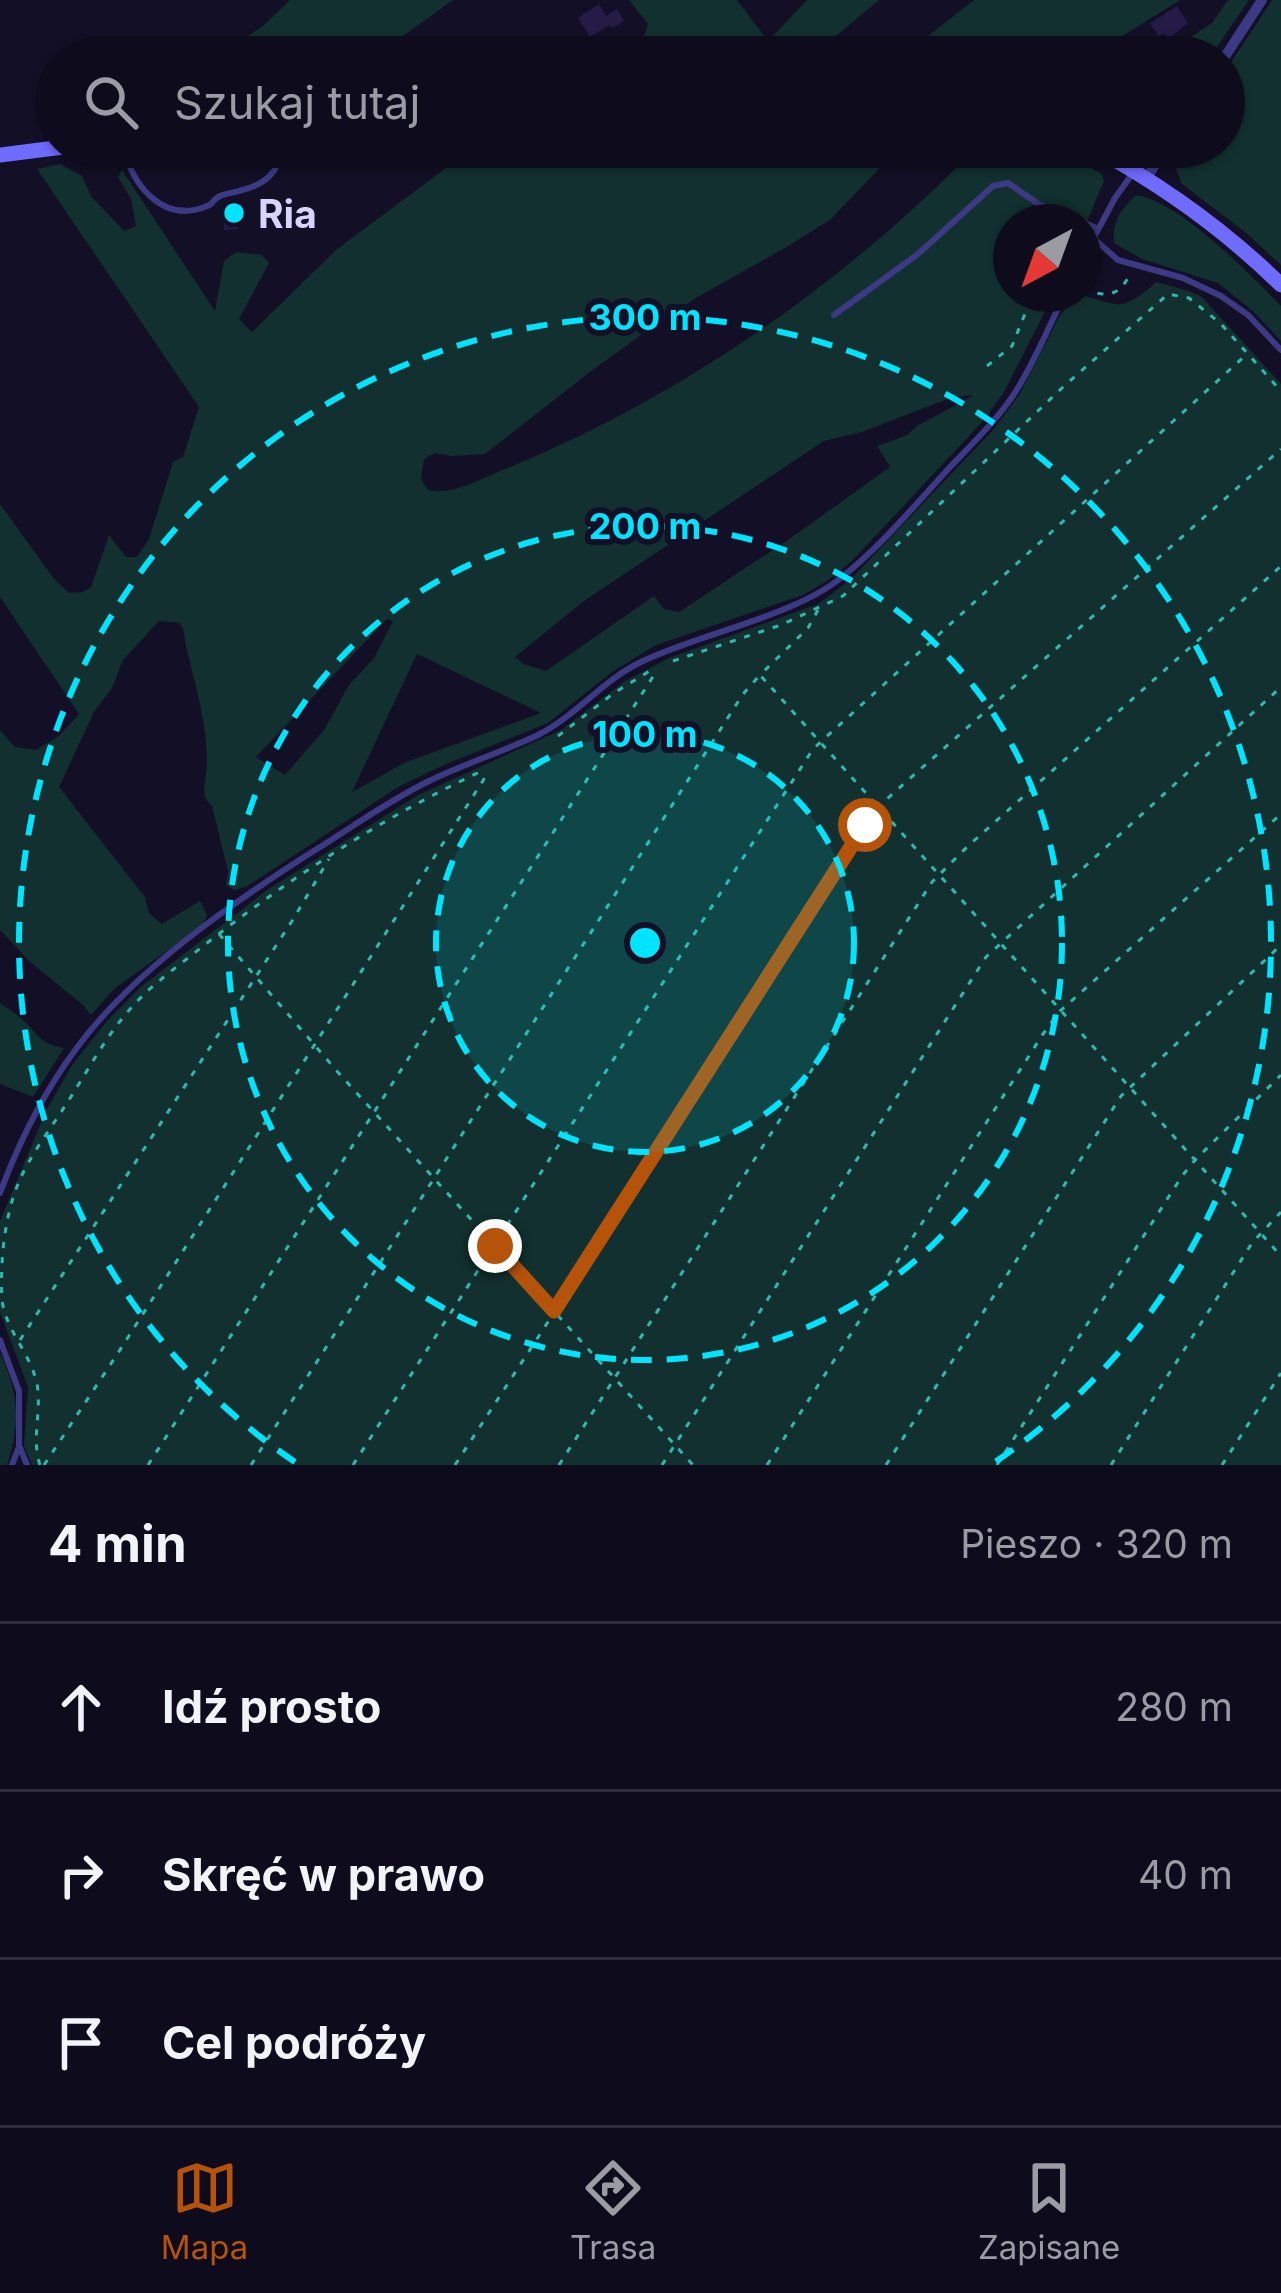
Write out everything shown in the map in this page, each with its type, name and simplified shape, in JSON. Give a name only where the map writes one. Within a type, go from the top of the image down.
[{"type":"street","points":[[1238,36],[1262,0]]},
{"type":"street","points":[[0,154],[36,150]]},
{"type":"street","points":[[1130,168],[1221,230],[1281,285]]},
{"type":"street","points":[[1141,174],[1147,168]]},
{"type":"lane","points":[[132,168],[153,201],[171,210],[203,208],[222,195],[263,183],[276,168]]},
{"type":"lane","points":[[1101,224],[1115,198],[1141,174]]},
{"type":"lane","points":[[834,315],[918,254],[992,186],[1008,183],[1039,204]]},
{"type":"lane","points":[[1101,245],[1133,267],[1200,284],[1248,316],[1281,350]]},
{"type":"lane","points":[[0,1193],[24,1134],[67,1062],[111,1007],[149,971],[282,872],[400,796],[551,728],[635,664],[806,599],[842,577],[1003,410],[1056,312]]},
{"type":"lane","points":[[0,1340],[19,1390],[19,1445],[12,1465]]},
{"type":"lane","points":[[19,1445],[27,1465]]},
{"type":"path","points":[[1101,295],[1113,295],[1133,267]]},
{"type":"path","points":[[550,740],[652,669],[818,610],[843,596],[1062,388],[1168,295],[1189,298],[1201,307],[1281,391]]},
{"type":"path","points":[[987,366],[1012,346],[1026,312]]},
{"type":"path","points":[[353,1465],[819,742],[1248,353]]},
{"type":"path","points":[[455,1465],[865,825],[1006,691],[1281,448]]},
{"type":"path","points":[[559,1465],[939,874],[1281,566]]},
{"type":"path","points":[[250,1465],[743,694],[808,628],[818,610]]},
{"type":"path","points":[[148,1465],[655,675],[652,669]]},
{"type":"path","points":[[760,675],[1281,1256]]},
{"type":"path","points":[[662,1465],[986,957],[1281,687]]},
{"type":"path","points":[[486,769],[315,1045],[42,1465],[34,1442],[37,1385],[6,1315],[2,1286],[8,1224],[19,1180],[129,1010],[161,980],[281,887],[418,802],[486,769]]},
{"type":"path","points":[[767,1465],[1060,1011],[1281,814]]},
{"type":"path","points":[[19,1342],[330,857]]},
{"type":"path","points":[[219,934],[693,1465]]},
{"type":"path","points":[[886,1465],[1129,1087],[1281,944]]},
{"type":"path","points":[[997,1465],[1195,1160],[1281,1075]]},
{"type":"path","points":[[1111,1465],[1260,1233],[1281,1212]]},
{"type":"path","points":[[1222,1465],[1281,1373]]},
{"type":"green space","points":[[290,0],[453,0],[403,36],[248,36]]},
{"type":"green space","points":[[629,0],[737,0],[764,36],[644,36],[648,24]]},
{"type":"green space","points":[[807,0],[879,0],[836,36],[773,36]]},
{"type":"green space","points":[[974,0],[1180,0],[1122,36],[928,36]]},
{"type":"green space","points":[[1228,0],[1249,0],[1224,36],[1192,36],[1212,23]]},
{"type":"green space","points":[[1272,0],[1281,0],[1281,265],[1182,184],[1176,169],[1245,168],[1245,41]]},
{"type":"green space","points":[[67,168],[82,176],[91,196],[124,231],[136,226],[131,199],[118,177],[122,170],[215,311],[224,261],[236,252],[262,255],[269,263],[239,319],[252,332],[336,250],[446,168],[880,168],[831,219],[645,332],[485,454],[435,453],[424,459],[421,479],[428,490],[447,491],[567,442],[688,377],[804,299],[956,168],[1091,168],[1104,181],[1094,204],[993,204],[993,312],[1045,312],[1004,392],[984,420],[851,562],[803,595],[656,645],[612,672],[548,723],[398,787],[246,887],[234,890],[226,885],[228,871],[204,792],[205,734],[183,630],[180,623],[159,621],[123,660],[59,787],[145,897],[149,913],[162,924],[200,901],[207,915],[203,925],[114,989],[91,1015],[0,930],[0,730],[15,747],[36,750],[59,736],[79,714],[0,597],[0,504],[54,579],[69,593],[83,592],[91,587],[109,535],[126,557],[137,557],[149,539],[173,462],[183,457],[199,407],[37,169]],"holes":[[[974,395],[877,446],[890,467],[679,612],[664,609],[654,596],[546,671],[515,657],[584,601],[824,441],[862,432],[953,397]],[[387,619],[393,621],[374,658],[349,685],[324,730],[285,775],[256,757]],[[417,654],[541,713],[404,763],[352,792]]]},
{"type":"green space","points":[[1136,195],[1193,224],[1268,292],[1281,306],[1281,341],[1218,283],[1142,259],[1114,243],[1119,216]]},
{"type":"green space","points":[[1156,282],[1202,297],[1281,384],[1281,1465],[32,1465],[24,1446],[28,1387],[0,1312],[0,1221],[46,1111],[72,1065],[107,1021],[142,986],[267,890],[418,795],[561,730],[625,681],[669,658],[818,604],[850,580],[994,429],[1019,395],[1063,312],[1101,312],[1101,300],[1119,304]]},
{"type":"green space","points":[[0,1003],[45,1041],[64,1048],[33,1097],[0,1084]]},
{"type":"green space","points":[[0,1353],[16,1408],[7,1465],[0,1465]]},
{"type":"building","points":[[599,4],[606,16],[617,9],[624,21],[589,36],[578,18]]},
{"type":"building","points":[[1177,6],[1188,23],[1172,36],[1158,36],[1150,23]]},
{"type":"building","name":"Ria","points":[[244,203],[246,222],[238,223],[238,229],[224,230],[223,205]]},
{"type":"place","name":"Ria","points":[[234,213]]},
{"type":"route","points":[[495,1246],[554,1311],[865,825]]}]
